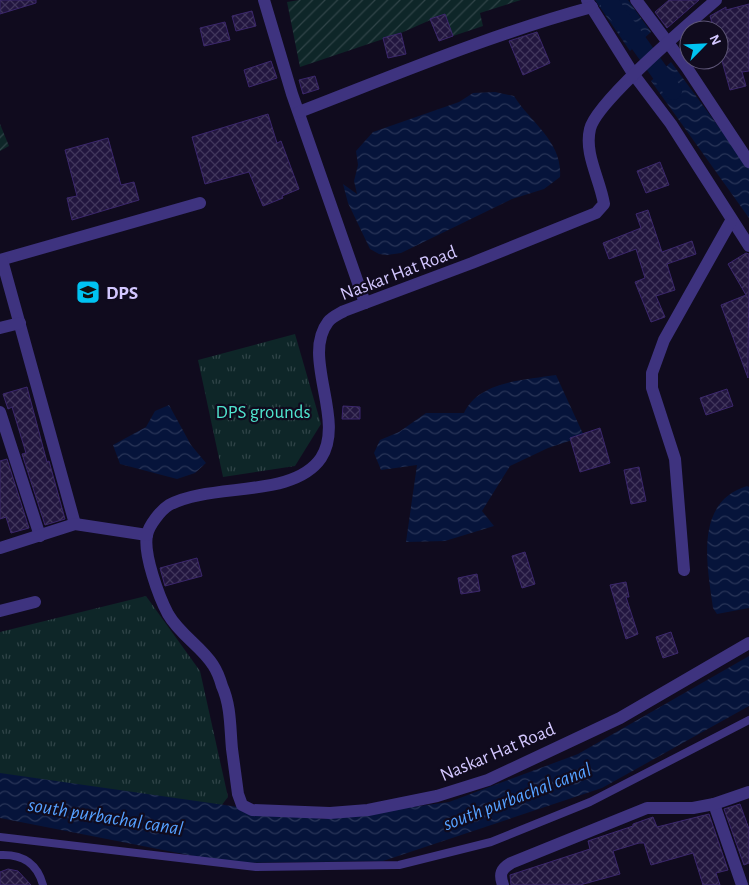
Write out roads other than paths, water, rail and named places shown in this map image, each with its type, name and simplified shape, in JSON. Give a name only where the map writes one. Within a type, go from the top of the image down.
[{"type":"street","points":[[264,0],[299,112],[365,303]]},
{"type":"street","points":[[636,0],[664,46],[749,162]]},
{"type":"street","points":[[638,72],[716,0]]},
{"type":"street","points":[[299,112],[589,4],[638,72],[731,221],[749,246]]},
{"type":"street","name":"Naskar Hat Road","points":[[638,72],[602,109],[590,128],[590,155],[602,190],[604,204],[596,212],[472,263],[344,311],[330,320],[323,330],[319,350],[328,429],[327,446],[320,459],[303,474],[275,485],[222,490],[186,496],[166,506],[152,523],[146,535],[148,556],[156,584],[169,615],[189,641],[213,665],[224,688],[238,794],[242,805],[252,810],[330,813],[368,810],[437,796],[480,782],[552,751],[620,718],[749,643]]},
{"type":"street","points":[[75,524],[1,260],[200,203]]},
{"type":"street","points":[[684,570],[675,459],[652,388],[652,373],[664,340],[731,221]]},
{"type":"street","points":[[0,328],[20,323]]},
{"type":"street","points":[[0,412],[40,536]]},
{"type":"street","points":[[0,548],[75,524],[146,535]]},
{"type":"street","points":[[0,611],[35,602]]},
{"type":"street","points":[[502,885],[500,877],[503,868],[511,863],[628,814],[661,806],[693,808],[714,804],[749,792]]},
{"type":"street","points":[[714,804],[742,885]]},
{"type":"lane","points":[[0,837],[256,868],[399,865],[491,842],[581,806],[749,720]]},
{"type":"lane","points":[[0,855],[24,859],[36,866],[43,885]]},
{"type":"water","points":[[595,0],[628,0],[651,32],[630,51]]},
{"type":"water","points":[[671,62],[749,168],[749,218],[651,81]]},
{"type":"water","points":[[495,92],[514,96],[551,143],[560,165],[560,177],[544,189],[512,199],[401,253],[379,254],[370,249],[348,203],[343,184],[357,194],[354,181],[358,165],[356,151],[373,132],[459,102],[473,93]]},
{"type":"water","points":[[556,375],[584,436],[548,448],[510,466],[482,511],[494,526],[445,541],[406,542],[417,465],[381,470],[374,453],[380,440],[399,432],[426,413],[464,413],[471,402],[491,388],[517,381]]},
{"type":"water","points":[[169,405],[191,445],[206,463],[195,473],[177,479],[120,464],[113,445],[146,427],[155,411]]},
{"type":"water","points":[[747,486],[749,487],[749,608],[717,614],[713,608],[708,573],[708,537],[711,520],[718,506],[730,494]]},
{"type":"water","name":"south purbachal canal","points":[[749,656],[749,706],[602,788],[383,861],[229,863],[0,818],[0,773],[323,819],[449,802],[578,754]]},
{"type":"waterway","points":[[608,0],[673,91]]},
{"type":"place","name":"DPS","points":[[88,292]]},
{"type":"park label","name":"DPS grounds","points":[[263,411]]}]
